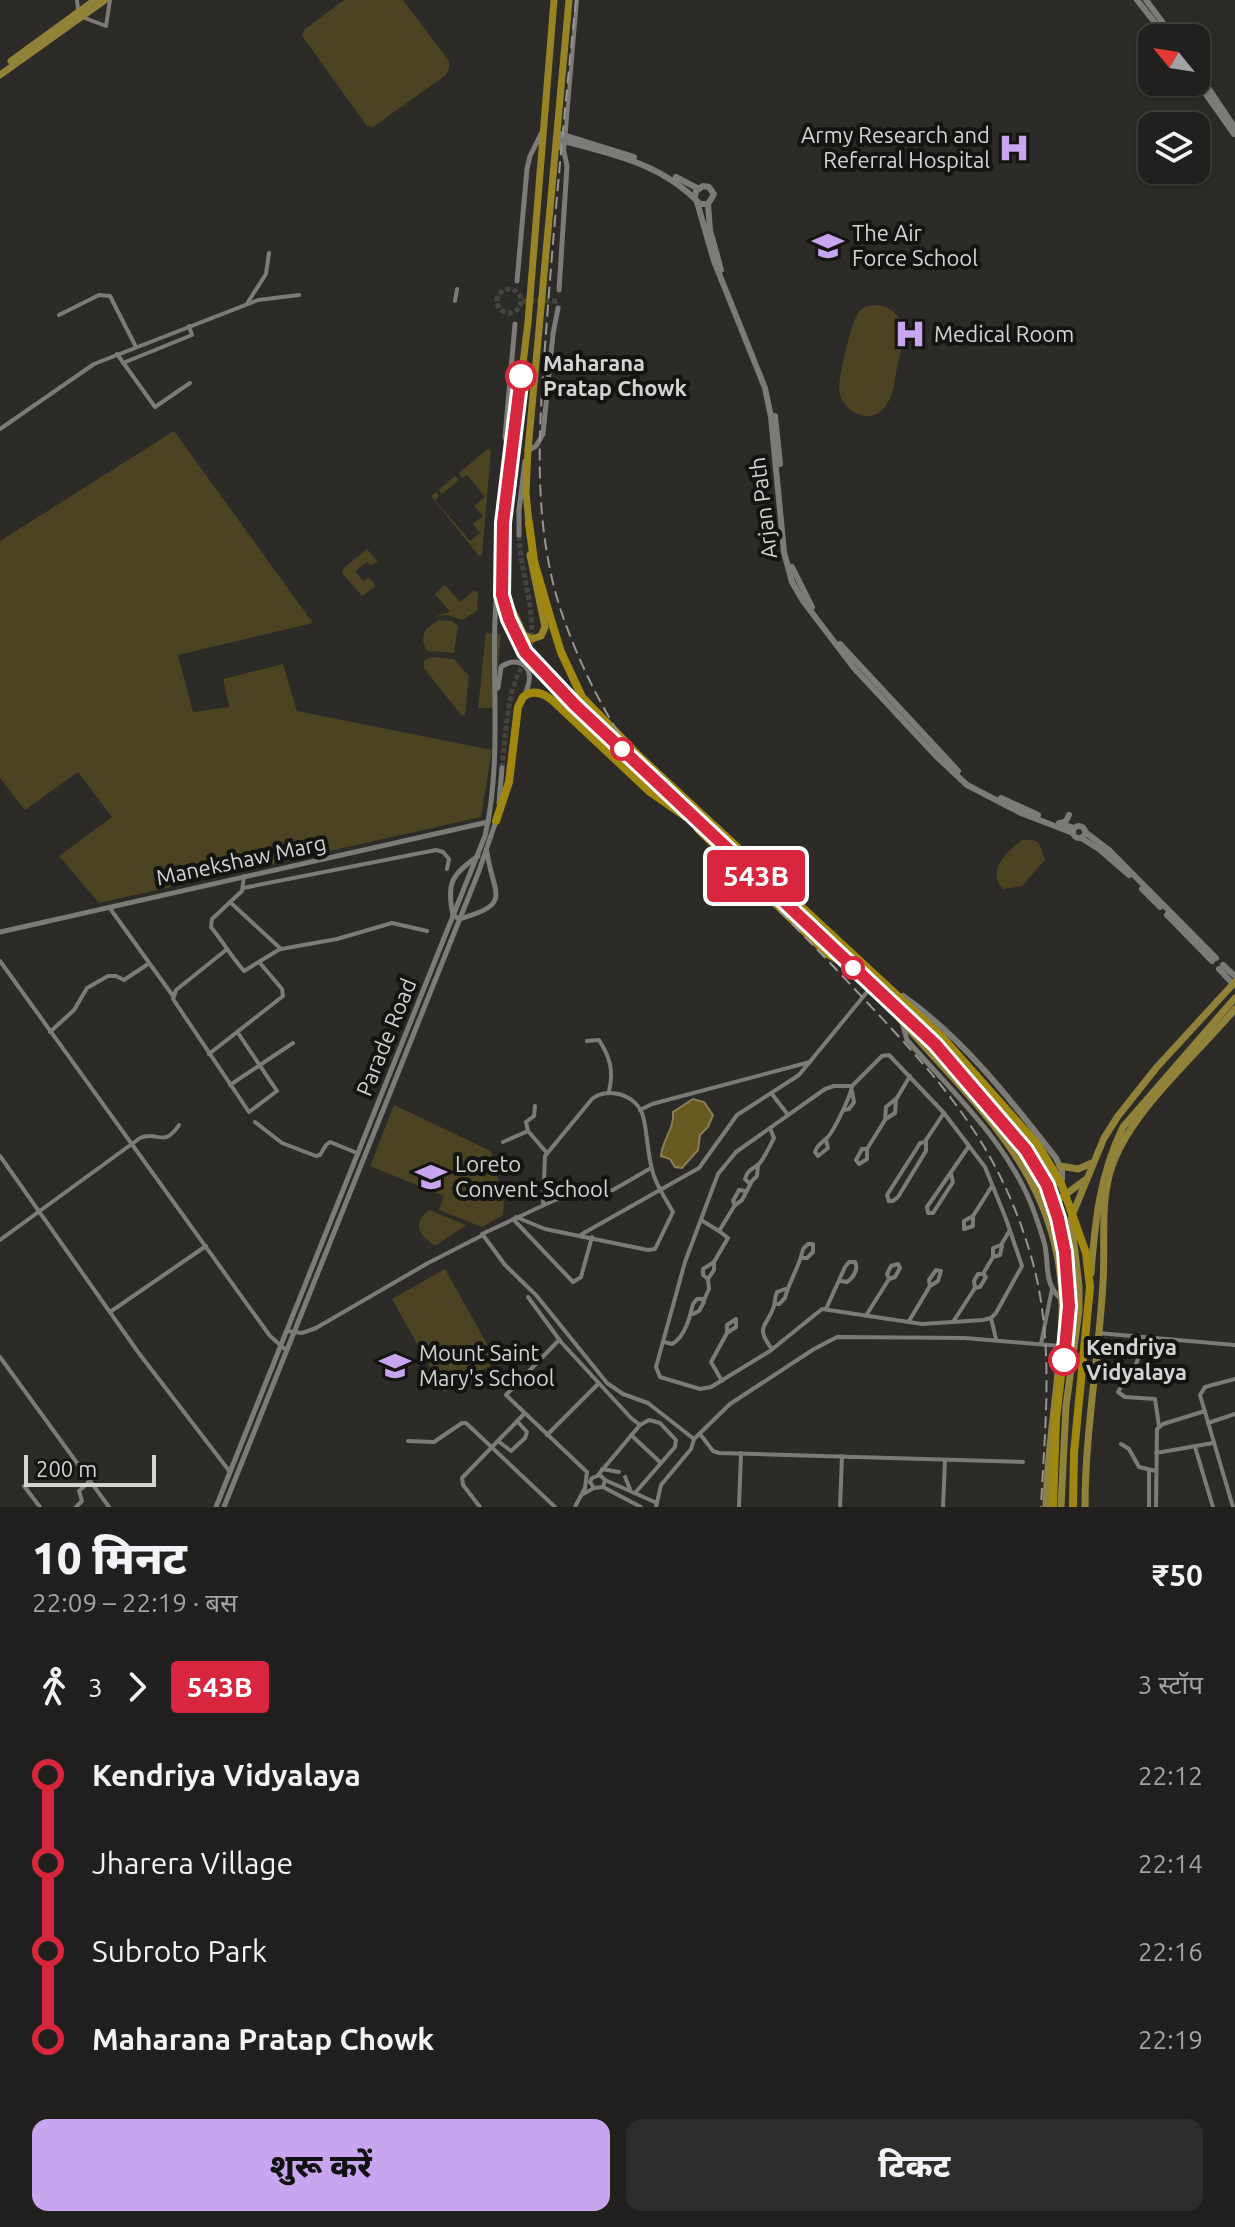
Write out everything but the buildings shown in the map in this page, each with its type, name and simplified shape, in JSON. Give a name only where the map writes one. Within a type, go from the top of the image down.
[{"type":"highway","points":[[554,0],[528,322],[501,562],[502,588],[509,619],[525,652],[575,705],[852,966],[942,1037],[1038,1145],[1061,1183],[1086,1253],[1090,1287],[1074,1453],[1073,1507]]},
{"type":"highway","points":[[502,588],[524,635],[532,639],[541,636],[545,627],[531,568],[526,492],[560,138],[569,0]]},
{"type":"highway","points":[[529,526],[534,561],[551,620],[561,652],[582,697],[935,1044],[1026,1150],[1047,1185],[1065,1252],[1069,1306],[1056,1419],[1053,1507]]},
{"type":"highway","points":[[492,822],[507,789],[517,715],[525,695],[537,692],[552,700],[650,792],[680,811],[828,954],[852,966]]},
{"type":"main road","points":[[80,15],[95,0]]},
{"type":"main road","points":[[0,72],[80,15],[108,0]]},
{"type":"main road","points":[[1137,0],[1156,24]]},
{"type":"main road","points":[[1146,0],[1164,24]]},
{"type":"main road","points":[[1210,92],[1235,132],[1235,143]]},
{"type":"main road","points":[[1208,96],[1235,132]]},
{"type":"main road","points":[[560,138],[643,160],[697,188],[711,188],[714,197],[708,204],[696,199],[679,183],[644,165],[560,138]]},
{"type":"main road","points":[[696,199],[697,188]]},
{"type":"main road","name":"Arjan Path","points":[[696,199],[714,261],[765,388],[771,417],[784,552],[792,582],[803,601],[854,668],[967,785],[1021,813],[1073,831]]},
{"type":"main road","name":"Arjan Path","points":[[708,204],[710,230],[722,273],[773,404],[789,555],[800,586],[836,640],[967,780],[1073,831]]},
{"type":"main road","points":[[1060,823],[1066,821],[1069,815]]},
{"type":"main road","points":[[1083,835],[1076,837],[1073,831],[1080,825],[1083,835],[1110,851],[1214,960]]},
{"type":"main road","points":[[1061,1507],[1068,1389],[1079,1311],[1079,1286],[1070,1224],[1104,1138],[1133,1096],[1234,981],[1221,967]]},
{"type":"main road","points":[[876,983],[902,1021],[996,1126],[1017,1154],[1045,1209],[1058,1261],[1062,1300],[1046,1507]]},
{"type":"main road","points":[[876,983],[928,1014],[1027,1121],[1060,1166],[1062,1179],[1059,1184],[1039,1196]]},
{"type":"main road","points":[[1090,1287],[1098,1206],[1106,1165],[1123,1127],[1235,998]]},
{"type":"main road","points":[[1085,1507],[1086,1461],[1103,1281],[1105,1202],[1115,1159],[1137,1120],[1235,1009]]},
{"type":"main road","points":[[1060,1166],[1078,1169],[1094,1162]]},
{"type":"main road","points":[[1045,1209],[1088,1177]]},
{"type":"street","points":[[77,0],[80,15],[106,26],[108,0]]},
{"type":"street","points":[[559,290],[567,173],[560,138],[577,0]]},
{"type":"street","points":[[517,281],[527,169],[542,131]]},
{"type":"street","points":[[246,304],[266,274],[269,253]]},
{"type":"street","points":[[455,301],[457,289]]},
{"type":"street","points":[[59,315],[99,295],[110,296],[136,347]]},
{"type":"street","points":[[0,429],[81,371],[117,354],[264,298],[299,295]]},
{"type":"street","points":[[519,535],[522,477],[528,450],[541,440],[545,427],[558,308]]},
{"type":"street","points":[[511,457],[505,437],[515,324]]},
{"type":"street","points":[[123,363],[192,335],[189,326]]},
{"type":"street","points":[[117,354],[155,407],[190,383]]},
{"type":"street","name":"Parade Road","points":[[216,1507],[403,1060],[492,822],[496,600],[501,562]]},
{"type":"street","points":[[495,708],[500,671],[503,665],[511,661],[521,664],[529,673],[525,695]]},
{"type":"street","name":"Parade Road","points":[[290,1332],[396,1057],[487,851],[502,768]]},
{"type":"street","name":"Manekshaw Marg","points":[[0,932],[492,822]]},
{"type":"street","points":[[427,931],[392,923],[337,939],[280,949],[244,971],[226,950],[210,922],[243,888],[436,850],[449,859],[447,869]]},
{"type":"street","points":[[479,855],[461,869],[451,884],[449,895],[456,917],[484,911],[494,903],[497,888],[487,851]]},
{"type":"street","points":[[243,888],[244,876]]},
{"type":"street","points":[[230,902],[280,949]]},
{"type":"street","points":[[108,906],[173,996],[179,1010],[249,1112],[275,1095],[277,1089],[238,1033]]},
{"type":"street","points":[[173,996],[176,990],[226,950]]},
{"type":"street","points":[[0,961],[273,1340],[283,1348]]},
{"type":"street","points":[[209,1054],[283,996],[282,989],[260,963]]},
{"type":"street","points":[[50,1032],[74,1010],[90,987],[108,976],[124,980],[148,964]]},
{"type":"street","points":[[581,1235],[699,1168],[737,1115],[796,1078],[876,983]]},
{"type":"street","points":[[902,1021],[907,1040],[984,1126],[1019,1179],[1034,1209],[1045,1246],[1047,1276],[1052,1289],[1062,1300]]},
{"type":"street","points":[[587,1041],[599,1040],[610,1059],[612,1079],[609,1091]]},
{"type":"street","points":[[230,1085],[293,1043]]},
{"type":"street","points":[[826,1140],[844,1110],[852,1089],[885,1055],[894,1058],[944,1113],[993,1184],[1022,1263],[991,1318],[996,1340]]},
{"type":"street","points":[[396,1057],[403,1060]]},
{"type":"street","points":[[640,1110],[652,1104],[810,1062]]},
{"type":"street","points":[[867,1149],[885,1119],[886,1107],[896,1100],[910,1076]]},
{"type":"street","points":[[852,1089],[828,1087],[736,1152],[724,1165],[715,1180],[685,1262],[656,1367],[660,1377],[700,1389],[711,1387],[772,1350],[814,1314],[826,1309],[909,1321],[953,1323],[991,1318]]},
{"type":"street","points":[[514,1218],[545,1229],[655,1249],[673,1212],[651,1167],[640,1110],[624,1096],[609,1091],[593,1097],[544,1159],[543,1204]]},
{"type":"street","points":[[772,1094],[788,1115]]},
{"type":"street","points":[[885,1119],[895,1113],[896,1100]]},
{"type":"street","points":[[535,1106],[534,1116],[526,1122],[528,1131],[547,1153]]},
{"type":"street","points":[[926,1142],[926,1151],[898,1197],[889,1201],[887,1195],[944,1113]]},
{"type":"street","points":[[255,1122],[282,1143],[316,1156],[330,1142],[357,1153]]},
{"type":"street","points":[[0,1240],[146,1135],[159,1139],[169,1137],[179,1125]]},
{"type":"street","points":[[719,1231],[758,1174],[758,1165],[774,1138],[770,1128]]},
{"type":"street","points":[[503,1142],[528,1131]]},
{"type":"street","points":[[951,1174],[953,1182],[938,1208],[934,1213],[928,1213],[927,1207],[969,1146]]},
{"type":"street","points":[[0,1156],[110,1312],[230,1472]]},
{"type":"street","points":[[751,1183],[746,1181],[746,1175],[758,1165]]},
{"type":"street","points":[[290,1332],[316,1328],[480,1235],[543,1204],[575,1194],[613,1190],[651,1167]]},
{"type":"street","points":[[973,1216],[993,1184]]},
{"type":"street","points":[[735,1205],[735,1193],[741,1189],[745,1191]]},
{"type":"street","points":[[514,1218],[573,1282],[581,1277],[592,1237]]},
{"type":"street","points":[[701,1220],[729,1237],[708,1279]]},
{"type":"street","points":[[975,1288],[985,1280],[983,1274],[993,1257],[993,1248],[1001,1245],[1010,1230]]},
{"type":"street","points":[[480,1235],[538,1297],[607,1383],[623,1394],[648,1403],[694,1439]]},
{"type":"street","points":[[110,1312],[206,1246]]},
{"type":"street","points":[[772,1350],[761,1331],[775,1304],[777,1292],[785,1289],[803,1258]]},
{"type":"street","points":[[664,1342],[676,1343],[693,1314],[699,1311],[710,1286],[703,1271],[714,1262]]},
{"type":"street","points":[[826,1309],[847,1264],[855,1262],[856,1270],[851,1279],[841,1281]]},
{"type":"street","points":[[953,1323],[975,1288],[974,1280],[978,1274],[983,1274]]},
{"type":"street","points":[[866,1315],[889,1279]]},
{"type":"street","points":[[909,1321],[930,1286]]},
{"type":"street","points":[[775,1304],[787,1294],[785,1289]]},
{"type":"street","points":[[1041,1344],[1052,1289]]},
{"type":"street","points":[[528,1297],[559,1340],[640,1425]]},
{"type":"street","points":[[693,1314],[691,1307],[694,1302],[700,1298],[703,1302]]},
{"type":"street","points":[[722,1381],[711,1362],[727,1333]]},
{"type":"street","points":[[1098,1333],[1235,1345]]},
{"type":"street","points":[[559,1340],[507,1394],[509,1400],[593,1475],[656,1505],[664,1480],[691,1449],[694,1439],[730,1404],[837,1337],[996,1340],[1060,1346]]},
{"type":"street","points":[[1143,1337],[1137,1362],[1118,1392],[1125,1397],[1155,1399],[1159,1427],[1156,1507]]},
{"type":"street","name":"Parade Road","points":[[224,1507],[283,1348]]},
{"type":"street","points":[[0,1357],[109,1507]]},
{"type":"street","points":[[1233,1507],[1200,1395],[1202,1389],[1235,1379]]},
{"type":"street","points":[[547,1435],[598,1384]]},
{"type":"street","points":[[1159,1427],[1205,1411]]},
{"type":"street","points":[[480,1507],[461,1480],[524,1414]]},
{"type":"street","points":[[1208,1423],[1235,1414]]},
{"type":"street","points":[[575,1506],[591,1484],[593,1475],[602,1469],[640,1425],[649,1420],[657,1421],[676,1440],[675,1447],[633,1492]]},
{"type":"street","points":[[498,1441],[510,1450],[519,1444],[527,1432],[517,1421]]},
{"type":"street","points":[[408,1441],[434,1442],[464,1423],[555,1507]]},
{"type":"street","points":[[700,1434],[715,1452],[1023,1462]]},
{"type":"street","points":[[631,1435],[661,1463]]},
{"type":"street","points":[[1156,1453],[1214,1443]]},
{"type":"street","points":[[1121,1444],[1129,1449],[1139,1467],[1156,1471]]},
{"type":"street","points":[[1195,1447],[1213,1507]]},
{"type":"street","points":[[739,1507],[741,1453]]},
{"type":"street","points":[[840,1507],[842,1456]]},
{"type":"street","points":[[943,1507],[945,1460]]},
{"type":"street","points":[[602,1469],[619,1472]]},
{"type":"street","points":[[1149,1470],[1149,1507]]},
{"type":"street","points":[[625,1477],[633,1492]]},
{"type":"street","points":[[603,1487],[605,1480]]},
{"type":"street","points":[[76,1507],[82,1501],[79,1491],[90,1481]]},
{"type":"street","points":[[591,1484],[641,1507]]},
{"type":"street","points":[[582,1494],[591,1484]]},
{"type":"street","points":[[24,1486],[40,1507]]},
{"type":"street","points":[[541,1507],[547,1500]]},
{"type":"shaded area","points":[[344,0],[403,0],[449,61],[446,75],[373,127],[367,126],[302,36],[304,30]]},
{"type":"shaded area","points":[[876,305],[895,313],[900,321],[901,348],[889,400],[878,414],[863,416],[844,404],[839,389],[852,326],[863,308]]},
{"type":"shaded area","points":[[174,431],[313,623],[178,655],[193,712],[229,707],[223,679],[283,664],[297,711],[492,750],[481,817],[99,903],[59,856],[112,817],[78,772],[25,810],[0,778],[0,541]]},
{"type":"shaded area","points":[[488,449],[491,451],[482,555],[479,556],[431,496],[455,476],[459,480],[442,494],[439,490],[436,492],[439,496],[435,500],[470,541],[480,533],[473,524],[483,516],[474,506],[485,497],[467,475],[462,478],[459,473]]},
{"type":"shaded area","points":[[367,549],[378,562],[370,565],[367,562],[355,571],[363,581],[369,578],[376,586],[362,596],[342,573]]},
{"type":"shaded area","points":[[445,585],[460,602],[473,591],[478,592],[477,611],[462,620],[447,615],[433,617],[450,612],[435,594]]},
{"type":"shaded area","points":[[439,620],[452,621],[458,626],[454,653],[428,651],[425,646],[423,638],[426,629]]},
{"type":"shaded area","points":[[486,633],[501,634],[494,708],[478,708]]},
{"type":"shaded area","points":[[431,657],[454,659],[469,676],[465,715],[461,715],[424,668],[424,661]]},
{"type":"shaded area","points":[[1022,840],[1039,843],[1045,860],[1022,886],[1003,889],[998,882],[997,869],[1005,856]]},
{"type":"shaded area","points":[[693,1099],[704,1102],[713,1115],[700,1135],[698,1150],[682,1168],[675,1167],[670,1159],[661,1156],[662,1150],[673,1112]]},
{"type":"shaded area","points":[[394,1105],[491,1151],[504,1202],[503,1215],[482,1227],[439,1210],[444,1196],[370,1166]]},
{"type":"shaded area","points":[[429,1210],[466,1225],[435,1246],[419,1229],[420,1220]]},
{"type":"shaded area","points":[[445,1269],[497,1362],[444,1392],[392,1299]]},
{"type":"tunnel","points":[[509,289],[518,292],[521,301],[518,310],[509,313],[500,310],[497,301],[500,292],[509,289]]},
{"type":"tunnel","points":[[522,301],[559,301]]},
{"type":"tunnel","points":[[502,768],[511,698],[528,654],[532,628],[519,535]]},
{"type":"railway","points":[[576,0],[553,239],[540,429],[545,539],[561,611],[606,712],[654,782],[918,1057],[964,1116],[1002,1180],[1031,1256],[1043,1318],[1046,1413],[1041,1507]]},
{"type":"bus line","name":"543B","points":[[521,376],[501,553],[503,600],[525,652],[575,705],[935,1044],[1026,1150],[1047,1185],[1065,1252],[1069,1306],[1064,1360]]},
{"type":"place","name":"Army Research and Referral Hospital","points":[[1014,148]]},
{"type":"place","name":"The Air Force School","points":[[828,246]]},
{"type":"place","name":"Medical Room","points":[[910,334]]},
{"type":"place","name":"Maharana Pratap Chowk","points":[[521,376]]},
{"type":"place","name":"Loreto Convent School","points":[[431,1177]]},
{"type":"place","name":"Kendriya Vidyalaya","points":[[1064,1360]]},
{"type":"place","name":"Mount Saint Mary's School","points":[[395,1366]]}]
